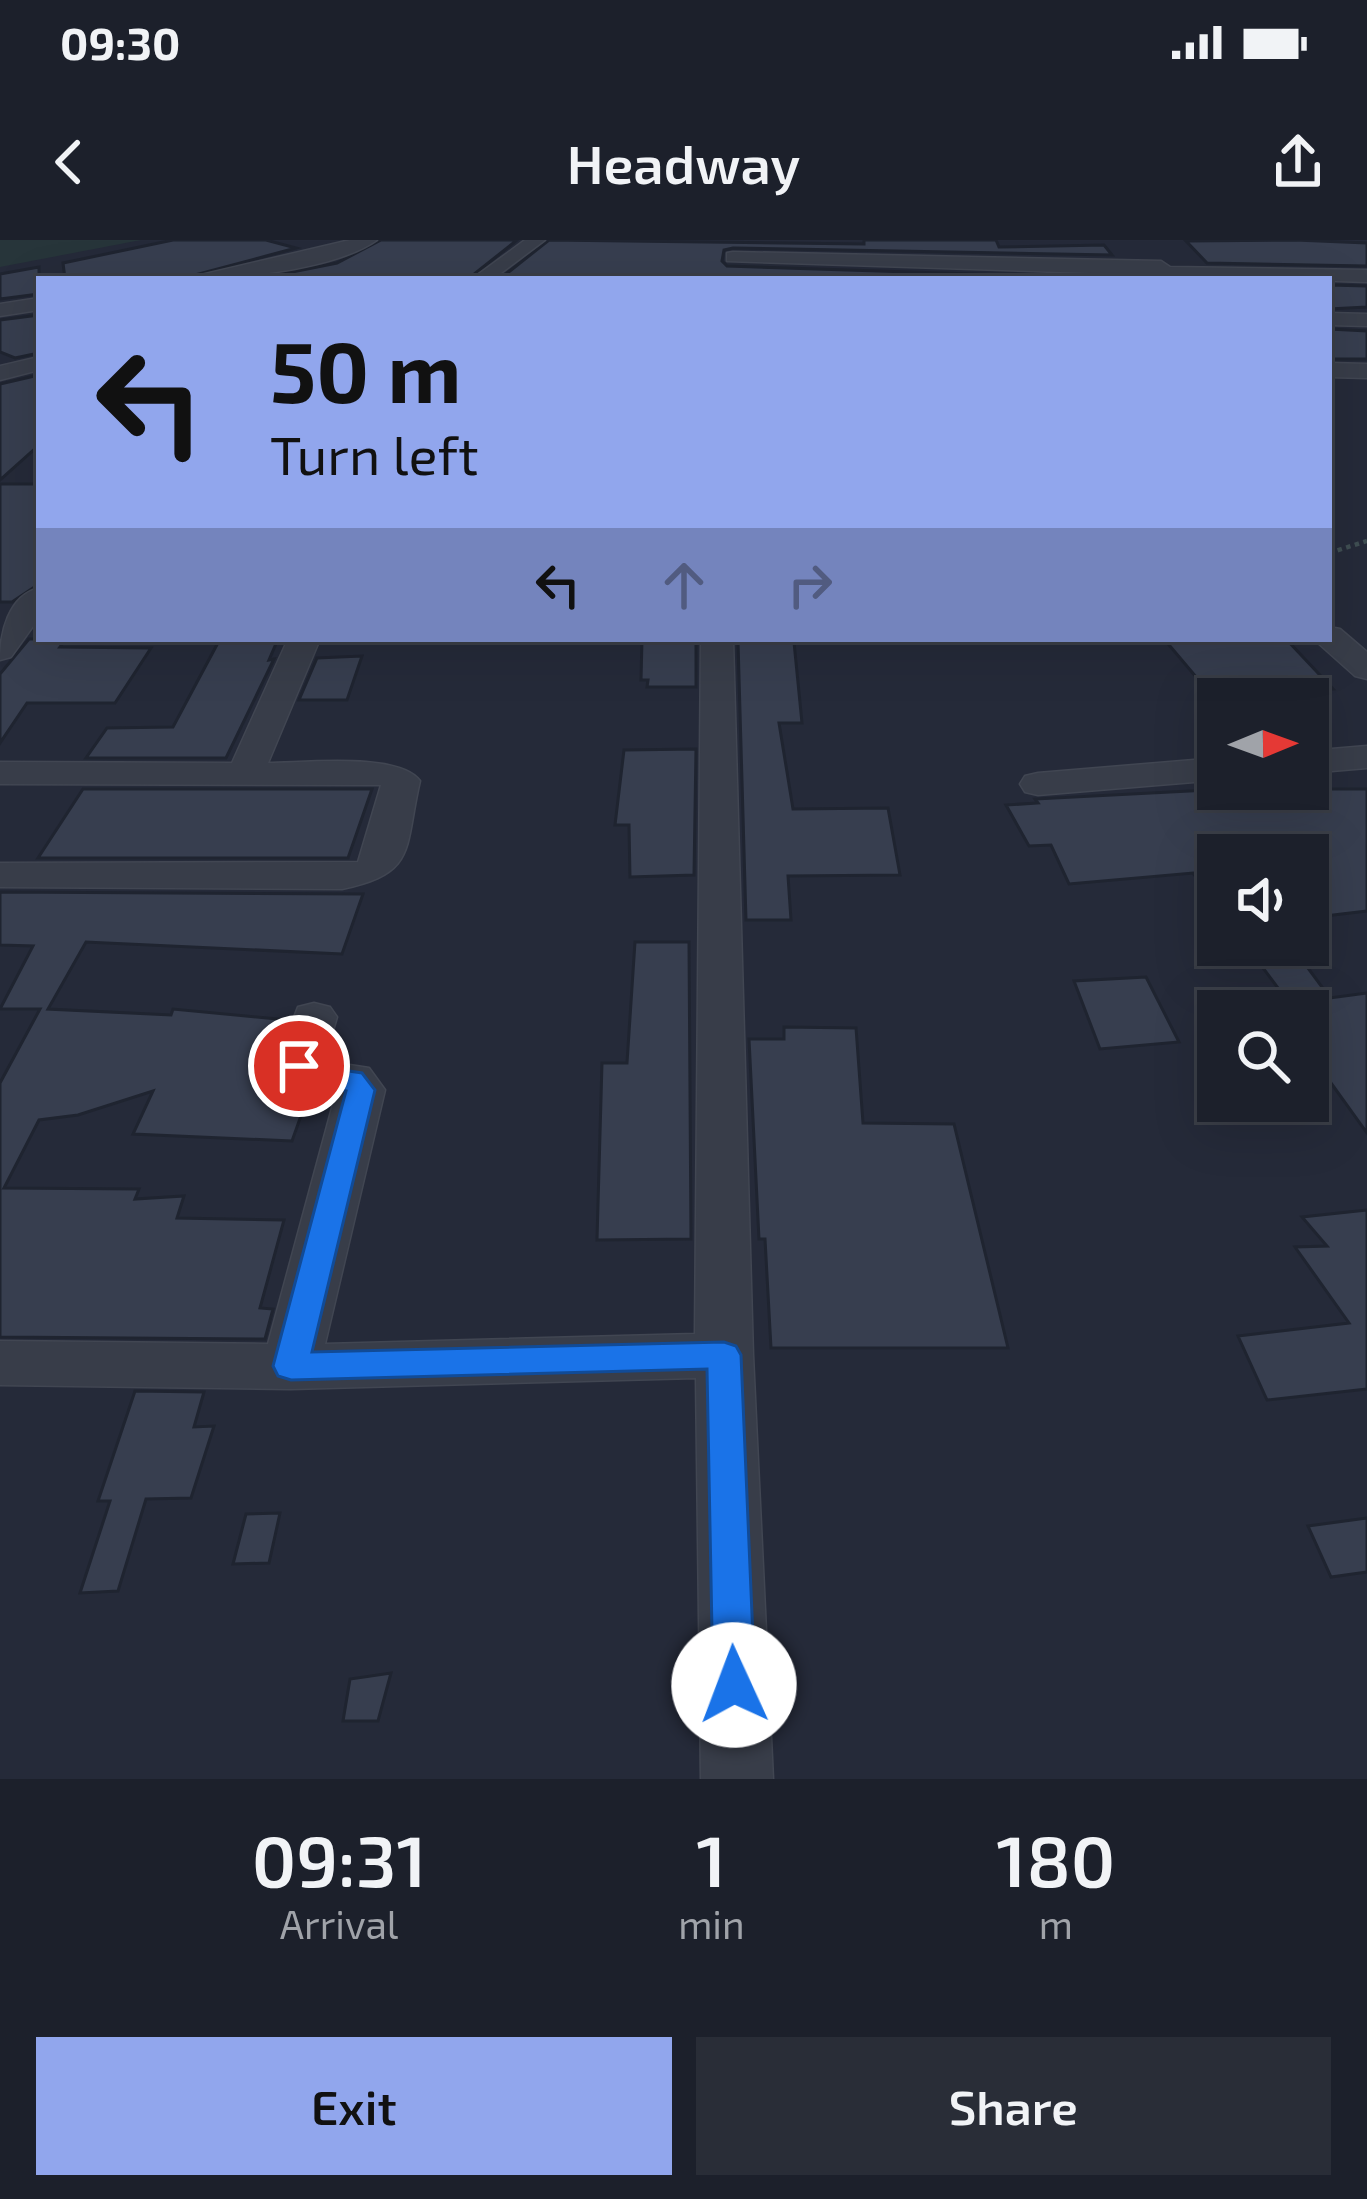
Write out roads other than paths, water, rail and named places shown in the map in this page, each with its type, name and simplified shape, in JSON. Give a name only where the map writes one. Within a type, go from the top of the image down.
[{"type":"street","points":[[210,276],[306,259],[368,240]]},
{"type":"street","points":[[486,276],[536,240]]},
{"type":"street","points":[[1142,240],[1164,272]]},
{"type":"street","points":[[733,256],[1367,276]]},
{"type":"street","points":[[1332,319],[1367,320]]},
{"type":"street","points":[[0,373],[36,364]]},
{"type":"street","points":[[1332,370],[1367,371]]},
{"type":"street","points":[[0,650],[36,601]]},
{"type":"street","points":[[1332,639],[1367,669]]},
{"type":"street","points":[[245,773],[303,642]]},
{"type":"street","points":[[717,642],[724,1355],[737,1779]]},
{"type":"street","points":[[1329,760],[1367,757]]},
{"type":"street","points":[[1038,784],[1197,771]]},
{"type":"street","points":[[0,773],[388,774],[402,781],[381,862],[371,872],[342,877],[0,875]]},
{"type":"street","points":[[291,1366],[361,1090],[352,1079],[308,1075],[299,1066],[314,1017]]},
{"type":"street","points":[[0,1363],[291,1366],[724,1355]]}]
